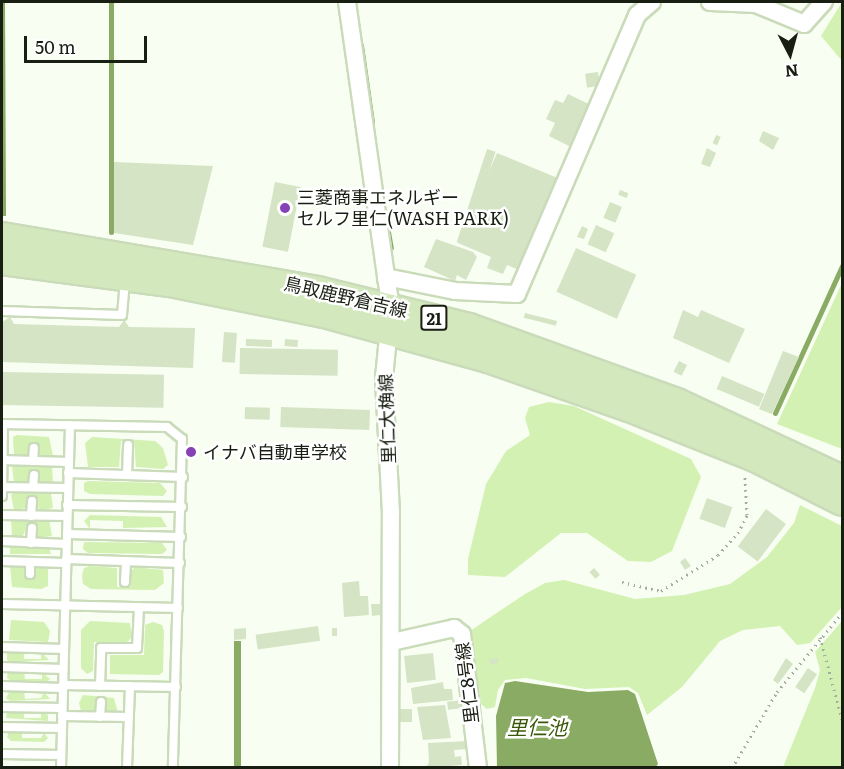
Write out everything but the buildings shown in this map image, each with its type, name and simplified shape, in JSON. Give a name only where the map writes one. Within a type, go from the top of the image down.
[{"type":"main road","name":"鳥取鹿野倉吉線","points":[[2,236],[127,255],[391,306],[469,327],[677,402],[843,479]]},
{"type":"main road","name":"鳥取鹿野倉吉線","points":[[2,261],[125,277],[324,314],[488,359],[629,408],[755,458],[843,502]]},
{"type":"street","name":"里仁大桷線","points":[[347,2],[391,306],[384,378],[392,642],[390,768]]},
{"type":"street","points":[[386,277],[455,291],[517,294],[637,15],[652,2]]},
{"type":"street","points":[[710,2],[756,4],[804,24],[824,2]]},
{"type":"street","name":"里仁8号線","points":[[392,642],[454,628],[462,634],[478,768]]},
{"type":"lane","points":[[2,311],[122,315],[125,277]]},
{"type":"lane","points":[[2,496],[2,424],[166,427],[182,439],[183,477],[173,768]]},
{"type":"lane","points":[[61,768],[70,425]]},
{"type":"lane","points":[[127,475],[128,445]]},
{"type":"lane","points":[[33,461],[34,448]]},
{"type":"lane","points":[[2,461],[69,462]]},
{"type":"lane","points":[[68,473],[183,477]]},
{"type":"lane","points":[[33,487],[34,475]]},
{"type":"lane","points":[[2,486],[68,488]]},
{"type":"lane","points":[[31,516],[32,501]]},
{"type":"lane","points":[[67,505],[182,507]]},
{"type":"lane","points":[[2,515],[67,516]]},
{"type":"lane","points":[[31,543],[32,528]]},
{"type":"lane","points":[[2,541],[31,543],[66,539],[181,537]]},
{"type":"lane","points":[[2,561],[180,563]]},
{"type":"lane","points":[[125,582],[126,561]]},
{"type":"lane","points":[[30,562],[30,574]]},
{"type":"lane","points":[[2,604],[178,608]]},
{"type":"lane","points":[[100,686],[101,648],[137,648],[139,607]]},
{"type":"lane","points":[[2,647],[64,649]]},
{"type":"lane","points":[[2,667],[63,669]]},
{"type":"lane","points":[[2,686],[176,687]]},
{"type":"lane","points":[[127,768],[130,686]]},
{"type":"lane","points":[[100,717],[101,702]]},
{"type":"lane","points":[[2,706],[100,717],[129,717]]},
{"type":"lane","points":[[2,727],[62,728]]},
{"type":"lane","points":[[2,754],[61,755]]},
{"type":"path","points":[[622,582],[661,591],[718,555],[738,533],[747,515],[745,471]]},
{"type":"path","points":[[732,768],[777,692],[820,637],[843,614]]},
{"type":"path","points":[[820,637],[843,719]]},
{"type":"shaded area","points":[[842,2],[842,61],[821,36]]},
{"type":"shaded area","points":[[842,283],[842,449],[777,424]]},
{"type":"shaded area","points":[[549,402],[574,406],[691,459],[701,477],[672,551],[651,562],[628,561],[587,533],[561,533],[505,577],[468,575],[468,559],[486,484],[506,451],[530,435],[525,418],[529,407]]},
{"type":"shaded area","points":[[17,435],[49,437],[53,456],[40,456],[38,445],[29,444],[28,455],[14,455],[13,437]]},
{"type":"shaded area","points":[[92,437],[155,441],[163,448],[168,465],[163,469],[136,467],[134,441],[121,441],[119,467],[88,467],[85,443]]},
{"type":"shaded area","points":[[17,465],[52,467],[53,482],[39,483],[38,472],[28,472],[28,482],[14,482],[12,467]]},
{"type":"shaded area","points":[[88,481],[160,483],[167,491],[163,496],[90,494],[84,491],[84,483]]},
{"type":"shaded area","points":[[15,492],[51,494],[53,508],[39,511],[37,499],[28,499],[27,508],[14,510],[11,495]]},
{"type":"shaded area","points":[[800,505],[842,526],[842,607],[810,643],[797,645],[780,626],[743,630],[720,641],[682,687],[647,715],[638,693],[629,687],[585,689],[526,678],[505,680],[498,690],[495,707],[487,709],[481,704],[470,631],[525,594],[545,583],[564,580],[635,599],[684,595],[730,584],[767,557],[794,523]]},
{"type":"shaded area","points":[[90,515],[161,517],[167,527],[123,528],[123,521],[90,520],[90,529],[84,521]]},
{"type":"shaded area","points":[[11,520],[49,520],[52,536],[38,538],[36,525],[27,526],[23,536],[12,537]]},
{"type":"shaded area","points":[[84,542],[162,543],[167,550],[162,554],[88,553],[83,549]]},
{"type":"shaded area","points":[[10,547],[49,548],[51,554],[10,554]]},
{"type":"shaded area","points":[[24,565],[26,577],[35,577],[36,566],[48,566],[48,586],[41,589],[12,587],[10,566]]},
{"type":"shaded area","points":[[90,566],[117,568],[117,587],[131,587],[131,571],[135,567],[163,570],[164,583],[155,590],[91,589],[83,584],[82,575],[84,568]]},
{"type":"shaded area","points":[[11,620],[44,622],[50,631],[48,642],[9,640]]},
{"type":"shaded area","points":[[90,621],[130,623],[132,637],[127,642],[94,642],[93,671],[87,674],[81,668],[81,630]]},
{"type":"shaded area","points":[[842,621],[842,767],[783,767],[815,688],[820,670],[815,652]]},
{"type":"shaded area","points":[[153,622],[162,625],[164,631],[163,672],[159,675],[110,674],[110,655],[144,655],[145,625]]},
{"type":"shaded area","points":[[7,652],[24,653],[24,659],[41,659],[41,652],[49,660],[10,662],[7,660]]},
{"type":"shaded area","points":[[8,672],[24,672],[25,679],[42,679],[42,672],[50,679],[46,683],[11,681],[7,678]]},
{"type":"shaded area","points":[[10,691],[24,691],[25,699],[41,698],[44,692],[50,699],[10,701],[6,698]]},
{"type":"shaded area","points":[[83,695],[114,698],[118,713],[106,712],[104,700],[96,699],[94,711],[81,711],[79,703]]},
{"type":"shaded area","points":[[41,711],[48,715],[48,721],[6,718],[7,712],[24,712],[24,718],[41,718]]},
{"type":"shaded area","points":[[9,731],[22,732],[22,738],[41,738],[44,733],[48,738],[44,742],[11,741],[7,737]]},
{"type":"water","points":[[2,2],[5,2],[6,216],[2,216]]},
{"type":"water","points":[[234,641],[241,641],[241,767],[234,767]]},
{"type":"water","name":"里仁池","points":[[515,681],[588,692],[628,690],[635,694],[658,764],[655,768],[497,767],[496,716],[505,683]]},
{"type":"waterway","points":[[111,2],[111,232]]},
{"type":"waterway","points":[[361,45],[372,122]]},
{"type":"waterway","points":[[387,226],[391,248]]},
{"type":"waterway","points":[[775,413],[842,266]]},
{"type":"place","name":"三菱商事エネルギー セルフ里仁(WASH PARK)","points":[[285,208]]},
{"type":"place","name":"イナバ自動車学校","points":[[191,452]]}]
